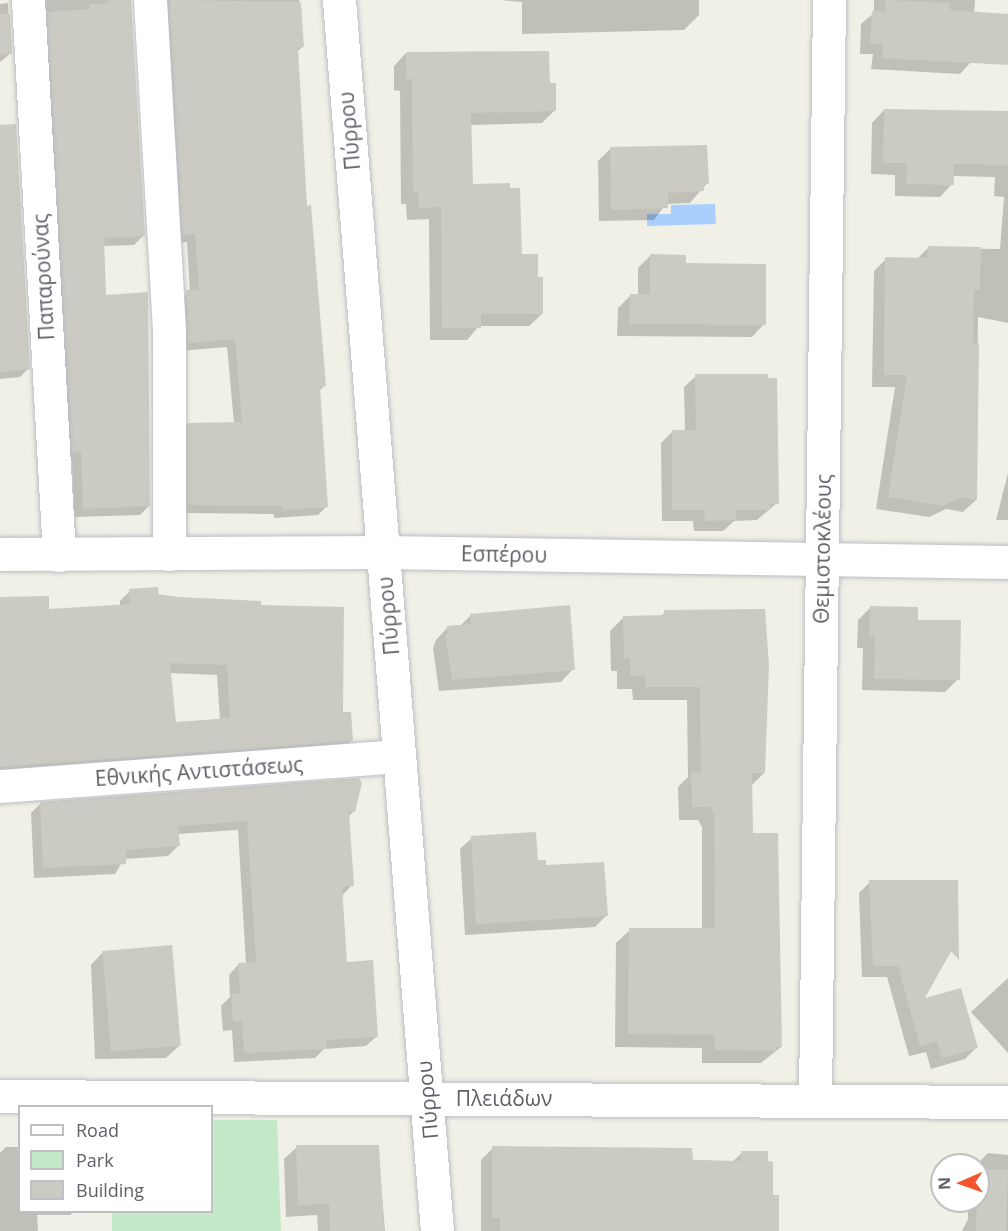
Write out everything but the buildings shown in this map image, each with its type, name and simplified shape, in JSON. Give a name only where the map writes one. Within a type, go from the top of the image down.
[{"type":"street","name":"Παπαρούνας","points":[[28,0],[59,555]]},
{"type":"street","points":[[150,0],[169,329],[169,554]]},
{"type":"street","name":"Πύρρου","points":[[339,0],[437,1231]]},
{"type":"street","name":"Θεμιστοκλέους","points":[[815,1098],[829,0]]},
{"type":"street","name":"Εσπέρου","points":[[0,554],[383,552],[822,557],[1008,562]]},
{"type":"street","name":"Εθνικής Αντιστάσεως","points":[[0,786],[399,756]]},
{"type":"street","name":"Πλειάδων","points":[[0,1096],[815,1098],[1008,1102]]},
{"type":"green space","points":[[213,1120],[277,1120],[281,1231],[112,1231],[112,1213],[213,1213]]},
{"type":"water","points":[[715,204],[716,224],[647,226],[647,214],[671,214],[671,205]]}]
